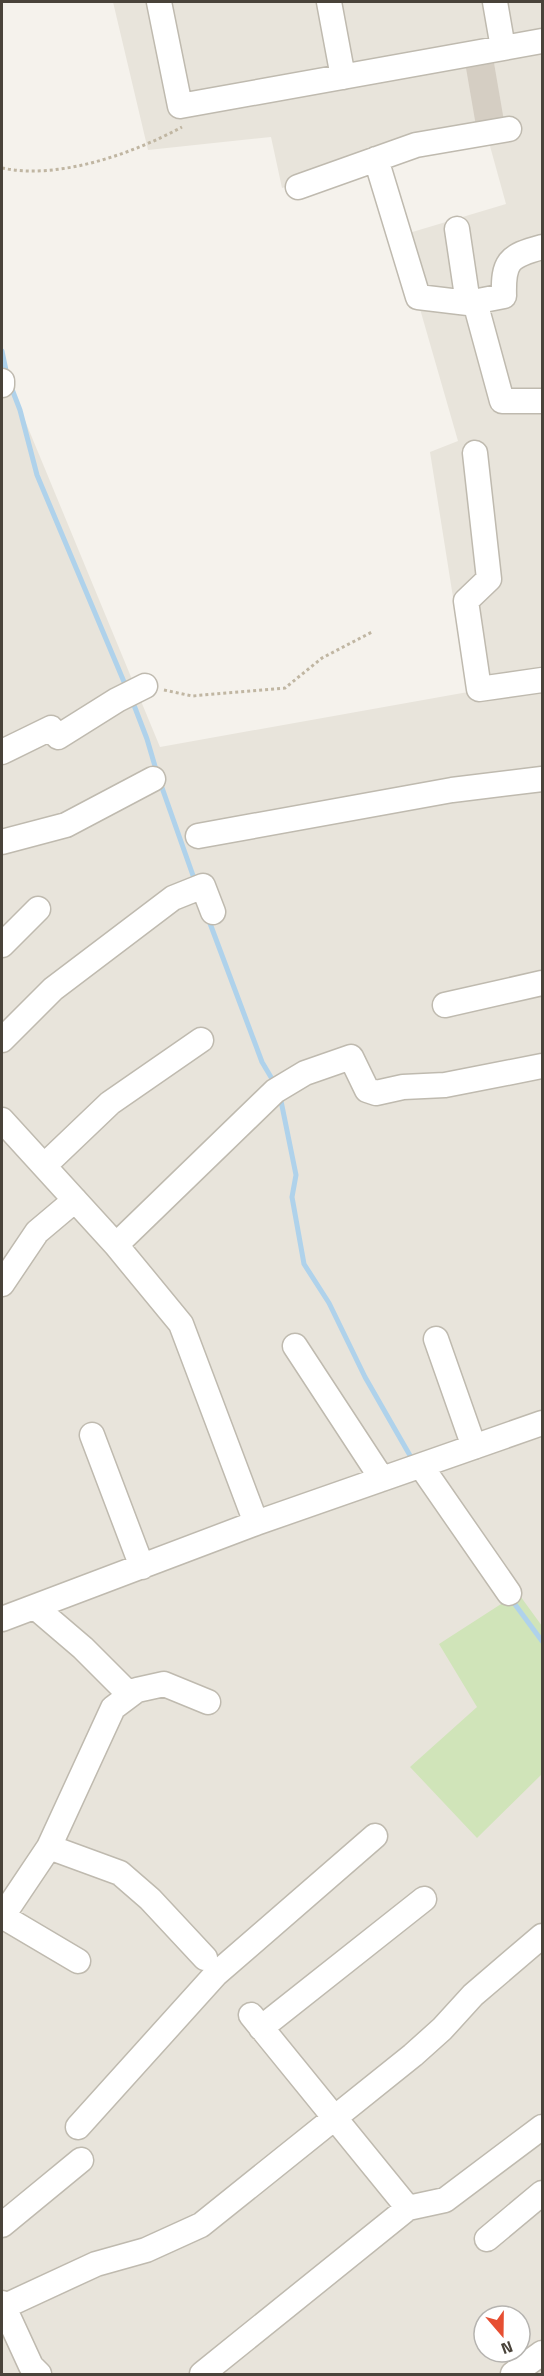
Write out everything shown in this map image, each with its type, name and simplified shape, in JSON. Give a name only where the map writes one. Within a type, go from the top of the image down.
[{"type":"street","points":[[159,2],[180,106],[543,41]]},
{"type":"street","points":[[329,2],[343,77]]},
{"type":"street","points":[[495,2],[503,48]]},
{"type":"street","points":[[298,187],[416,146],[508,129]]},
{"type":"street","points":[[376,159],[418,297],[472,303],[504,296],[503,271],[512,260],[526,251],[543,247]]},
{"type":"street","points":[[457,229],[472,303],[502,400],[543,401]]},
{"type":"street","points":[[475,453],[489,579],[466,601],[479,689],[543,680]]},
{"type":"street","points":[[2,752],[51,728],[58,737],[135,691]]},
{"type":"street","points":[[2,842],[66,825],[153,778]]},
{"type":"street","points":[[198,836],[452,790],[543,779]]},
{"type":"street","points":[[2,1040],[53,989],[173,898],[203,886],[213,912]]},
{"type":"street","points":[[2,945],[38,909]]},
{"type":"street","points":[[445,1005],[543,983]]},
{"type":"street","points":[[44,1166],[110,1103],[201,1040]]},
{"type":"street","points":[[116,1245],[279,1090],[305,1073],[346,1057],[355,1062],[367,1090],[376,1093],[403,1087],[445,1085],[543,1066]]},
{"type":"street","points":[[2,1120],[116,1245],[181,1324],[256,1523]]},
{"type":"street","points":[[2,1284],[37,1232],[75,1200]]},
{"type":"street","points":[[436,1339],[474,1447]]},
{"type":"street","points":[[295,1346],[382,1479]]},
{"type":"street","points":[[2,1619],[256,1523],[543,1423]]},
{"type":"street","points":[[92,1435],[142,1567]]},
{"type":"street","points":[[421,1466],[508,1593]]},
{"type":"street","points":[[35,1606],[130,1695]]},
{"type":"street","points":[[78,1961],[2,1917],[10,1886],[49,1847],[113,1708],[137,1690],[164,1684],[207,1702]]},
{"type":"street","points":[[78,2127],[216,1974],[375,1836]]},
{"type":"street","points":[[49,1847],[120,1873],[150,1899],[205,1958]]},
{"type":"street","points":[[408,2208],[256,2021],[424,1899]]},
{"type":"street","points":[[39,2374],[31,2366],[2,2305],[96,2264],[146,2250],[185,2234],[227,2204],[413,2055],[442,2030],[473,1995],[543,1936]]},
{"type":"street","points":[[202,2374],[408,2208],[445,2200],[543,2127]]},
{"type":"street","points":[[2,2225],[81,2160]]},
{"type":"street","points":[[488,2240],[543,2193]]},
{"type":"street","points":[[513,2374],[543,2353]]},
{"type":"path","points":[[2,168],[39,172],[100,159],[142,147],[188,124]]},
{"type":"path","points":[[135,691],[192,696],[285,688],[322,658],[372,632]]},
{"type":"shaded area","points":[[113,2],[542,2],[542,2374],[2,2374],[2,365],[160,747],[468,692],[430,452],[458,441],[399,236],[506,204],[485,128],[282,188],[271,137],[148,150]]},
{"type":"green space","points":[[518,1593],[542,1626],[542,1774],[477,1838],[410,1767],[477,1707],[439,1644]]},
{"type":"building","points":[[494,63],[504,121],[476,126],[466,68]]},
{"type":"waterway","points":[[2,351],[7,375]]},
{"type":"waterway","points":[[10,384],[20,410],[37,475],[127,689]]},
{"type":"waterway","points":[[132,700],[157,773]]},
{"type":"waterway","points":[[160,782],[196,884]]},
{"type":"waterway","points":[[208,918],[262,1062],[275,1084]]},
{"type":"waterway","points":[[280,1096],[296,1175],[292,1197],[304,1264],[329,1303],[365,1377],[412,1459]]},
{"type":"waterway","points":[[511,1599],[542,1641]]}]
